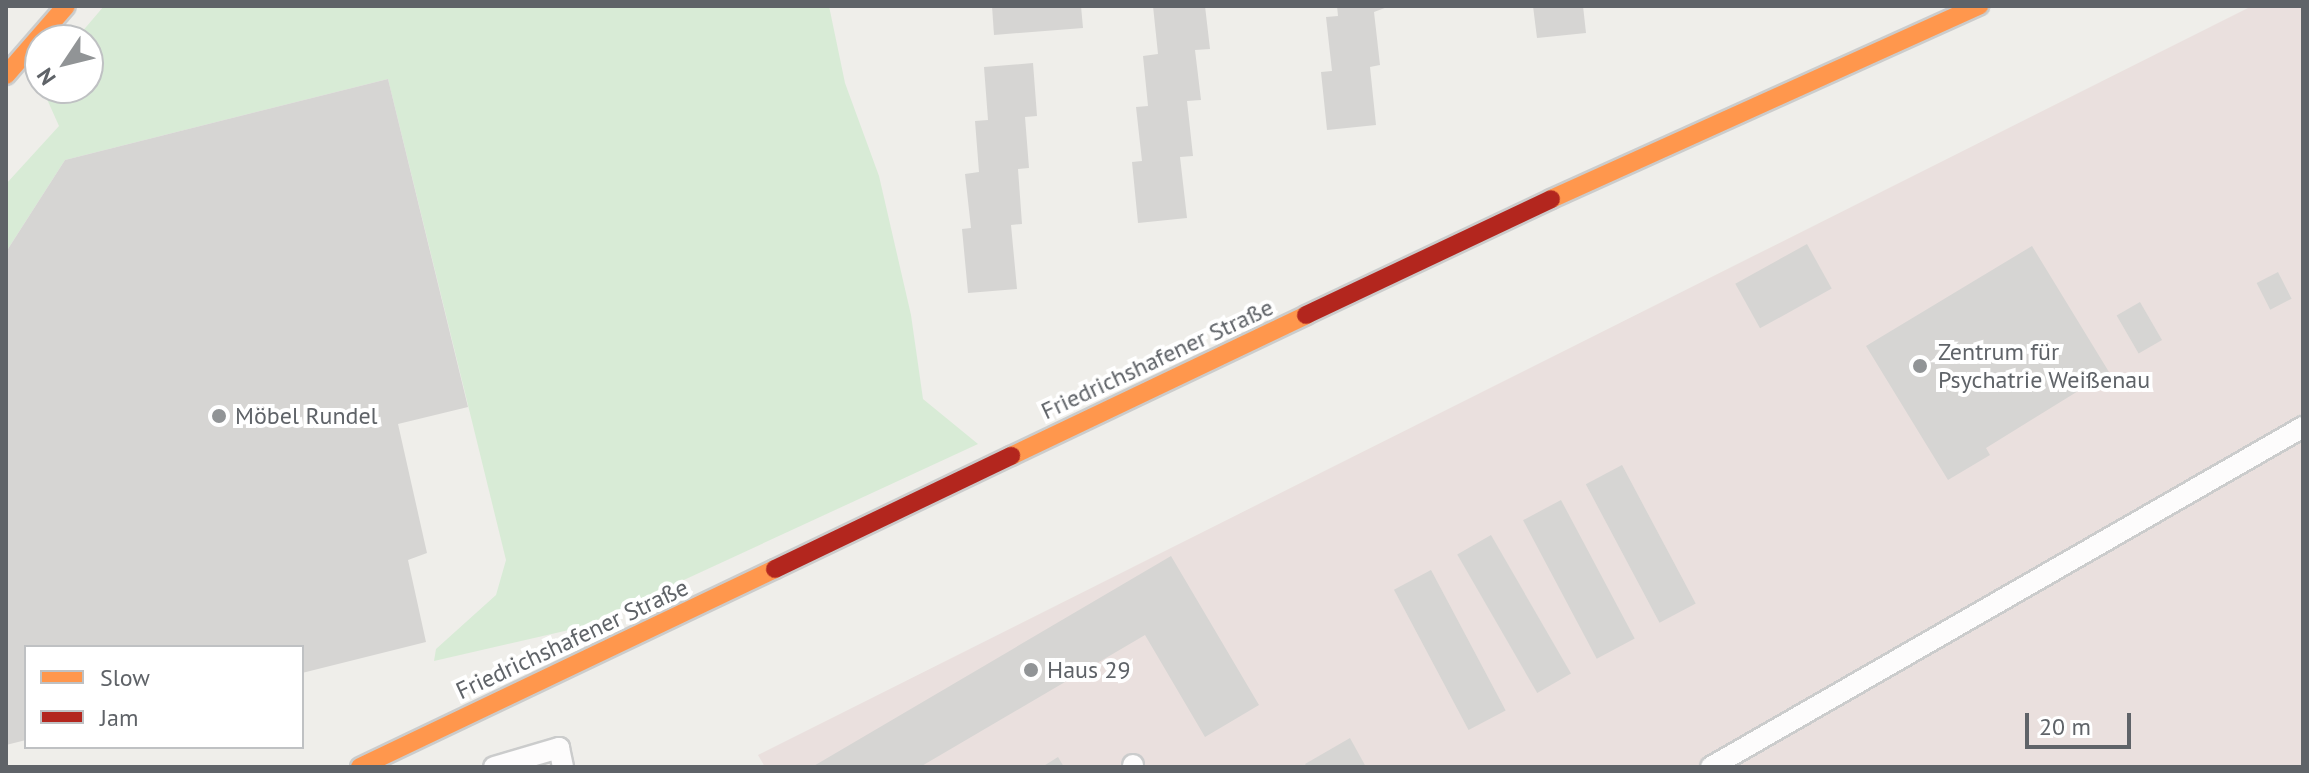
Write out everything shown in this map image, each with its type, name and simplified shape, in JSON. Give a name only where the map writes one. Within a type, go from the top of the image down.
[{"type":"main road","points":[[6,75],[66,6]]},
{"type":"main road","name":"Friedrichshafener Straße","points":[[360,767],[1485,229],[1979,6]]},
{"type":"lane","points":[[1711,767],[2303,427]]},
{"type":"lane","points":[[494,767],[559,748],[563,767]]},
{"type":"shaded area","name":"Zentrum für Psychatrie Weißenau","points":[[2252,6],[2303,6],[2303,767],[765,767],[758,755]]},
{"type":"green space","points":[[104,6],[829,6],[845,83],[879,176],[911,315],[923,399],[978,444],[582,627],[434,661],[436,649],[496,595],[506,560],[388,79],[65,160],[6,252],[6,184],[59,126],[49,104],[104,104],[104,24],[89,24]]},
{"type":"building","points":[[992,6],[1081,6],[1083,28],[994,35]]},
{"type":"building","points":[[1153,6],[1205,6],[1210,49],[1195,50],[1201,100],[1187,101],[1193,156],[1180,157],[1187,218],[1138,223],[1132,162],[1142,161],[1136,107],[1148,106],[1143,56],[1158,54]]},
{"type":"building","points":[[1337,6],[1390,6],[1374,12],[1380,65],[1370,67],[1376,125],[1327,130],[1321,72],[1332,71],[1326,17],[1338,16]]},
{"type":"building","points":[[1533,6],[1583,6],[1586,33],[1537,38]]},
{"type":"building","points":[[1033,63],[1037,116],[1025,117],[1029,168],[1018,169],[1022,224],[1011,225],[1017,289],[968,293],[962,229],[971,228],[965,174],[979,172],[975,121],[988,120],[984,67]]},
{"type":"building","name":"Möbel Rundel","points":[[388,79],[468,407],[398,424],[427,553],[408,560],[426,642],[304,672],[304,645],[24,645],[24,740],[6,745],[6,252],[65,160]]},
{"type":"building","points":[[1807,244],[1832,289],[1760,328],[1735,284]]},
{"type":"building","points":[[2032,246],[2109,372],[1986,448],[1990,455],[1948,480],[1866,346]]},
{"type":"building","points":[[2278,272],[2292,299],[2270,310],[2257,283]]},
{"type":"building","points":[[2140,302],[2162,340],[2139,354],[2117,316]]},
{"type":"building","points":[[1622,465],[1696,604],[1660,623],[1586,484]]},
{"type":"building","points":[[1561,500],[1635,639],[1597,659],[1523,520]]},
{"type":"building","points":[[1491,535],[1571,674],[1537,693],[1457,554]]},
{"type":"building","name":"Haus 29","points":[[1171,556],[1259,705],[1205,737],[1145,635],[920,767],[812,767]]},
{"type":"building","points":[[1431,570],[1506,710],[1469,730],[1394,590]]},
{"type":"building","points":[[1350,738],[1366,767],[1307,767],[1305,764]]},
{"type":"building","points":[[1058,757],[1064,767],[1042,767]]},
{"type":"traffic: slow","points":[[6,75],[66,6]]},
{"type":"traffic: slow","points":[[1551,199],[1979,6]]},
{"type":"traffic: slow","points":[[1011,456],[1306,315]]},
{"type":"traffic: slow","points":[[360,767],[775,569]]},
{"type":"traffic: jam","points":[[1306,315],[1551,199]]},
{"type":"traffic: jam","points":[[775,569],[1011,456]]},
{"type":"place","name":"Zentrum für Psychatrie Weißenau","points":[[1920,366]]},
{"type":"place","name":"Möbel Rundel","points":[[219,416]]},
{"type":"place","name":"Haus 29","points":[[1031,670]]}]
